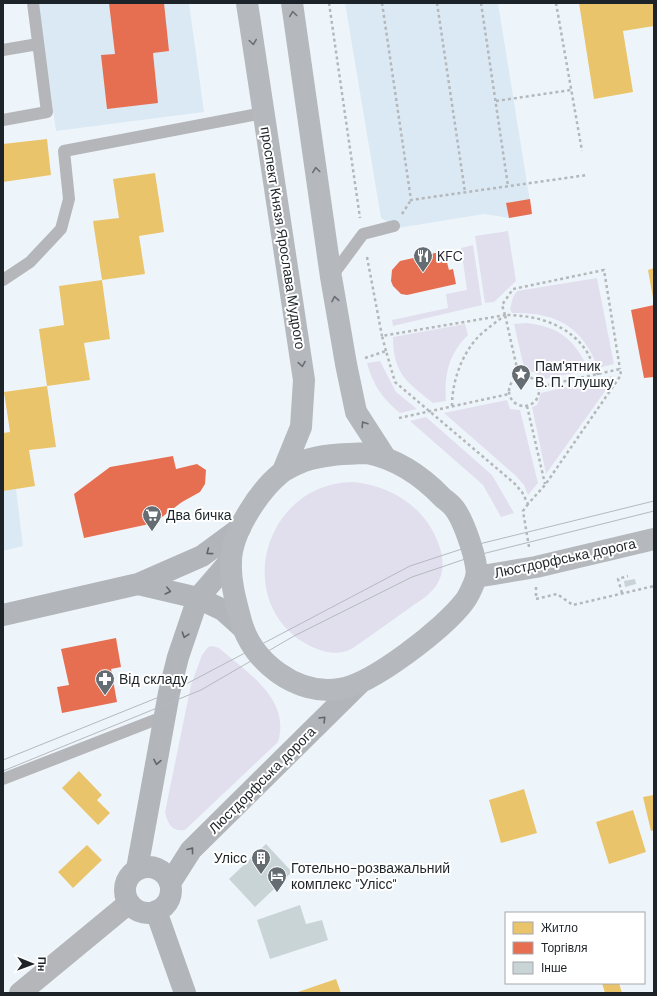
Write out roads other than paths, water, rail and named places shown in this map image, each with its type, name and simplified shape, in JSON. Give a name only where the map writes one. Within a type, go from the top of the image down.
[{"type":"main road","name":"проспект Князя Ярослава Мудрого","points":[[247,3],[304,380],[301,427],[283,471]]},
{"type":"main road","points":[[292,3],[331,277],[356,412],[386,457]]},
{"type":"main road","points":[[367,453],[386,457],[428,482],[455,509],[471,546],[476,565],[476,577],[466,600],[454,614],[409,652],[360,683],[334,689],[320,689],[299,684],[273,670],[259,656],[252,647],[243,628],[233,590],[230,561],[240,528],[266,488],[283,471],[306,461],[325,456],[367,453]]},
{"type":"main road","points":[[3,615],[138,584],[202,556],[240,528]]},
{"type":"main road","name":"Люстдорфська дорога","points":[[476,577],[536,567],[654,539]]},
{"type":"main road","points":[[137,869],[169,693],[178,658],[198,598],[230,561]]},
{"type":"main road","points":[[138,584],[198,598],[223,610],[243,628]]},
{"type":"main road","name":"Люстдорфська дорога","points":[[170,883],[190,850],[360,683]]},
{"type":"main road","points":[[149,866],[158,869],[167,877],[170,883],[170,897],[167,903],[156,912],[143,913],[133,908],[128,903],[124,891],[128,878],[137,869],[149,866]]},
{"type":"main road","points":[[156,912],[185,993]]},
{"type":"street","points":[[20,993],[128,903]]},
{"type":"lane","points":[[3,120],[47,112],[32,3]]},
{"type":"lane","points":[[3,50],[38,44]]},
{"type":"lane","points":[[3,280],[30,262],[61,229],[69,199],[64,151],[264,113]]},
{"type":"lane","points":[[331,277],[363,234],[394,226]]},
{"type":"lane","points":[[3,779],[165,716]]},
{"type":"tram line","points":[[3,760],[169,693],[410,566],[471,546],[654,501]]},
{"type":"tram line","points":[[3,771],[201,690],[294,636],[412,577],[474,556],[654,511]]},
{"type":"place","name":"KFC","points":[[423,273]]},
{"type":"place","name":"Пам'ятник В. П. Глушку","points":[[521,391]]},
{"type":"place","name":"Два бичка","points":[[152,532]]},
{"type":"place","name":"Від складу","points":[[105,696]]},
{"type":"place","name":"Улісс","points":[[261,875]]},
{"type":"place","name":"Готельно-розважальний комплекс \"Улісс\"","points":[[277,893]]}]
